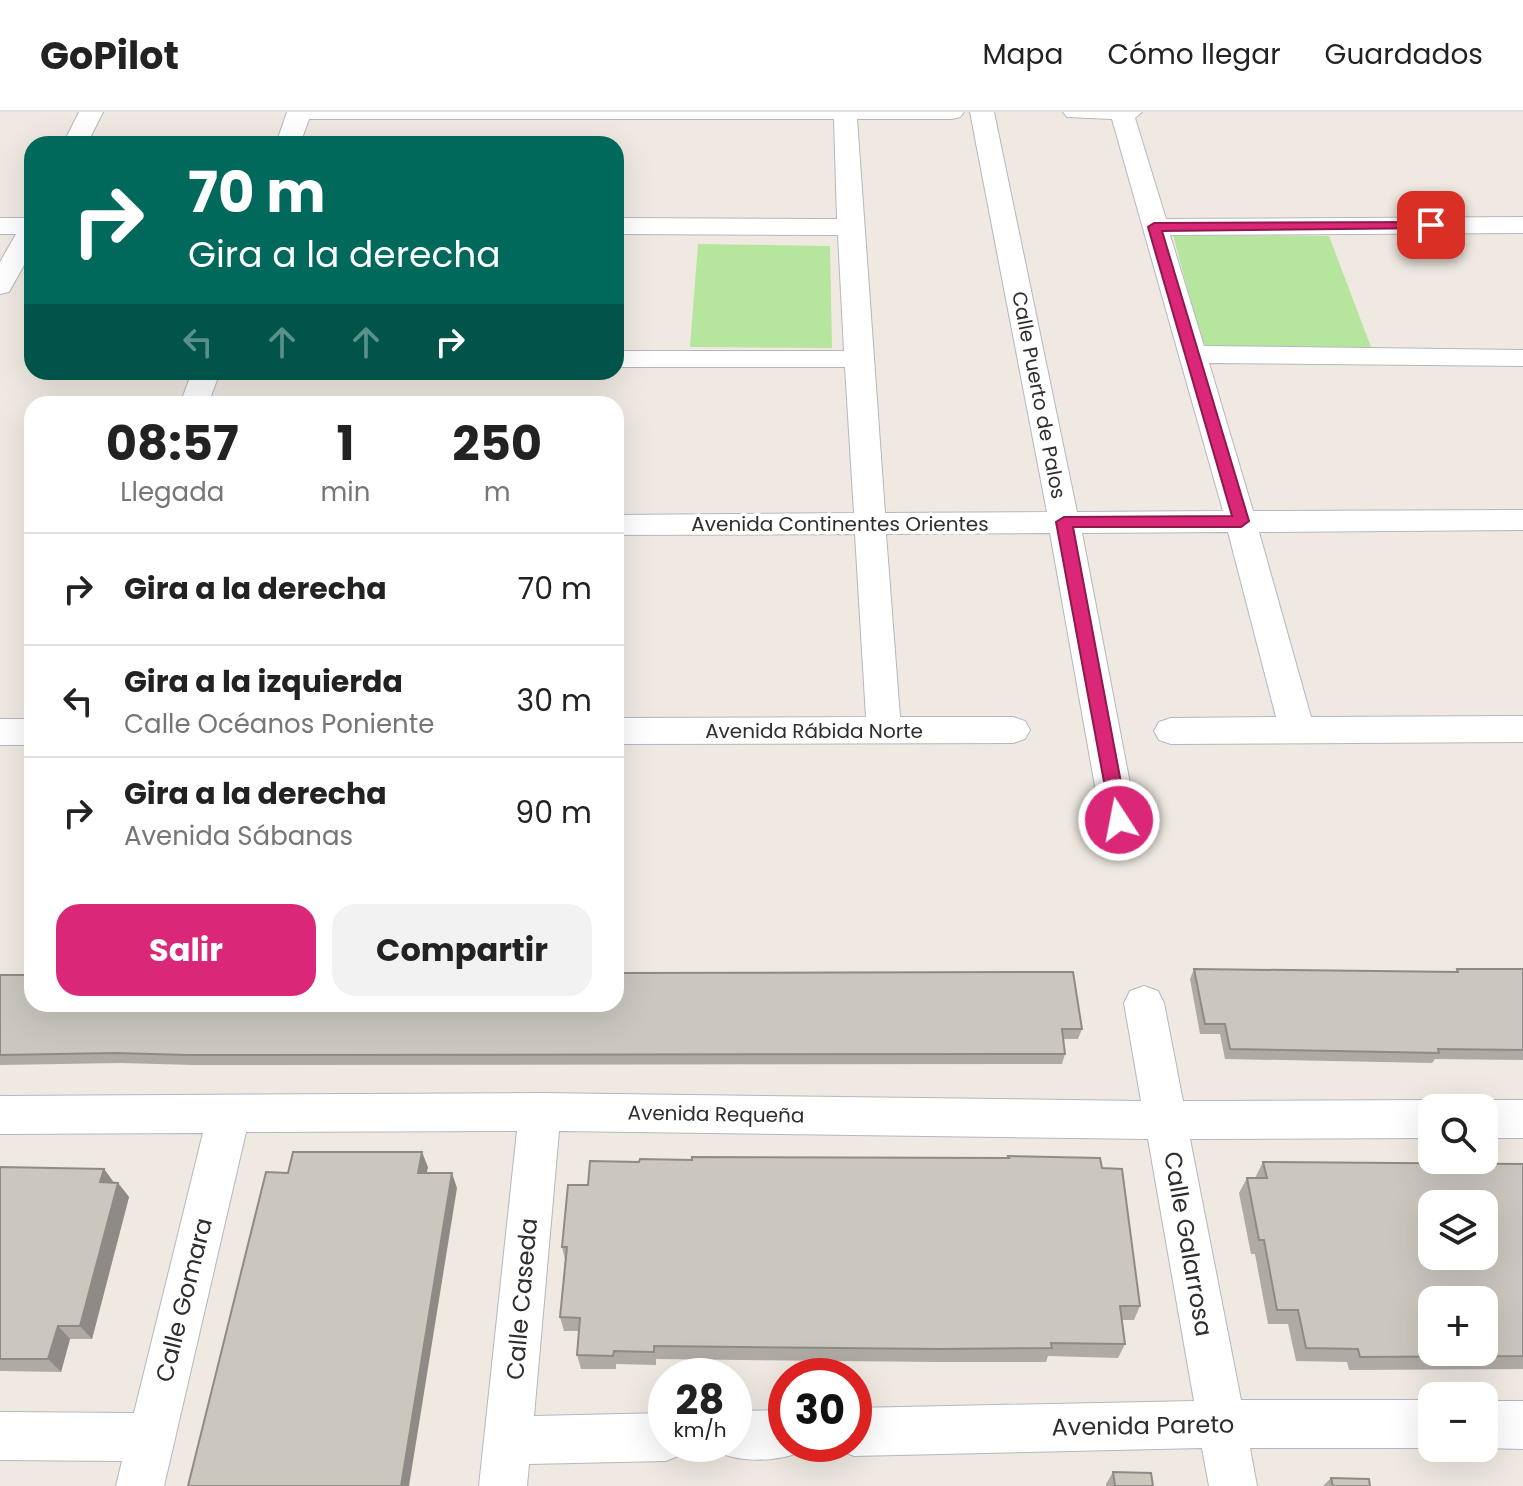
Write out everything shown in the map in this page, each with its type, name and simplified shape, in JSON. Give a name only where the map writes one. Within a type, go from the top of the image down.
[{"type":"street","points":[[79,136],[91,112]]},
{"type":"street","points":[[291,136],[300,112],[952,112]]},
{"type":"street","points":[[845,112],[868,525],[884,731]]},
{"type":"street","name":"Calle Puerto de Palos","points":[[982,112],[1064,522],[1119,820]]},
{"type":"street","points":[[1075,112],[1130,112]]},
{"type":"street","points":[[1122,112],[1241,521],[1297,731]]},
{"type":"street","points":[[1154,227],[1523,225]]},
{"type":"street","points":[[0,226],[24,227]]},
{"type":"street","points":[[624,226],[850,227]]},
{"type":"street","points":[[0,286],[24,242]]},
{"type":"street","points":[[1190,354],[1523,358]]},
{"type":"street","points":[[624,359],[858,359]]},
{"type":"street","name":"Avenida Continentes Orientes","points":[[624,525],[1523,520]]},
{"type":"street","points":[[1171,731],[1523,729]]},
{"type":"street","name":"Avenida Rábida Norte","points":[[624,731],[1013,730]]},
{"type":"street","points":[[0,732],[24,732]]},
{"type":"street","name":"Calle Galarrosa","points":[[1144,1003],[1233,1486]]},
{"type":"street","name":"Avenida Requeña","points":[[0,1115],[540,1112],[1165,1120],[1418,1119]]},
{"type":"street","name":"Calle Caseda","points":[[506,1463],[540,1112]]},
{"type":"street","name":"Calle Gomara","points":[[140,1486],[229,1114]]},
{"type":"street","points":[[1498,1119],[1523,1119]]},
{"type":"street","name":"Avenida Pareto","points":[[872,1432],[1221,1424],[1418,1424]]},
{"type":"street","points":[[1498,1425],[1523,1425]]},
{"type":"street","points":[[0,1436],[151,1437]]},
{"type":"street","points":[[506,1463],[648,1440]]},
{"type":"green space","points":[[1173,235],[1329,236],[1371,347],[1203,346]]},
{"type":"green space","points":[[698,244],[830,246],[832,348],[690,347]]},
{"type":"building","points":[[1194,969],[1458,972],[1457,969],[1523,969],[1523,1050],[1438,1049],[1439,1053],[1230,1049],[1225,1024],[1205,1024]]},
{"type":"building","points":[[1073,972],[1082,1029],[1062,1029],[1065,1054],[0,1055],[0,975],[24,975],[24,1012],[624,1012],[624,973]]},
{"type":"building","points":[[293,1152],[422,1152],[418,1173],[452,1173],[401,1486],[188,1486],[266,1172],[288,1173]]},
{"type":"building","points":[[692,1157],[1100,1158],[1102,1168],[1122,1169],[1140,1306],[1120,1306],[1125,1344],[1051,1343],[1052,1348],[940,1349],[654,1346],[654,1352],[614,1351],[613,1356],[577,1355],[580,1318],[560,1317],[567,1247],[562,1247],[568,1185],[588,1185],[590,1161],[692,1160]]},
{"type":"building","points":[[1263,1162],[1418,1163],[1418,1174],[1498,1174],[1498,1164],[1523,1164],[1523,1356],[1498,1356],[1498,1286],[1418,1286],[1418,1357],[1360,1357],[1358,1349],[1306,1348],[1298,1310],[1277,1310],[1264,1240],[1259,1240],[1247,1178],[1267,1178]]},
{"type":"building","points":[[0,1167],[104,1169],[100,1182],[118,1183],[80,1326],[58,1326],[48,1359],[0,1359]]},
{"type":"building","points":[[1113,1472],[1151,1473],[1153,1486],[1115,1486]]},
{"type":"building","points":[[1331,1478],[1369,1479],[1370,1486],[1333,1486]]},
{"type":"route","points":[[1119,820],[1064,522],[1241,521],[1154,227],[1431,225]]}]
